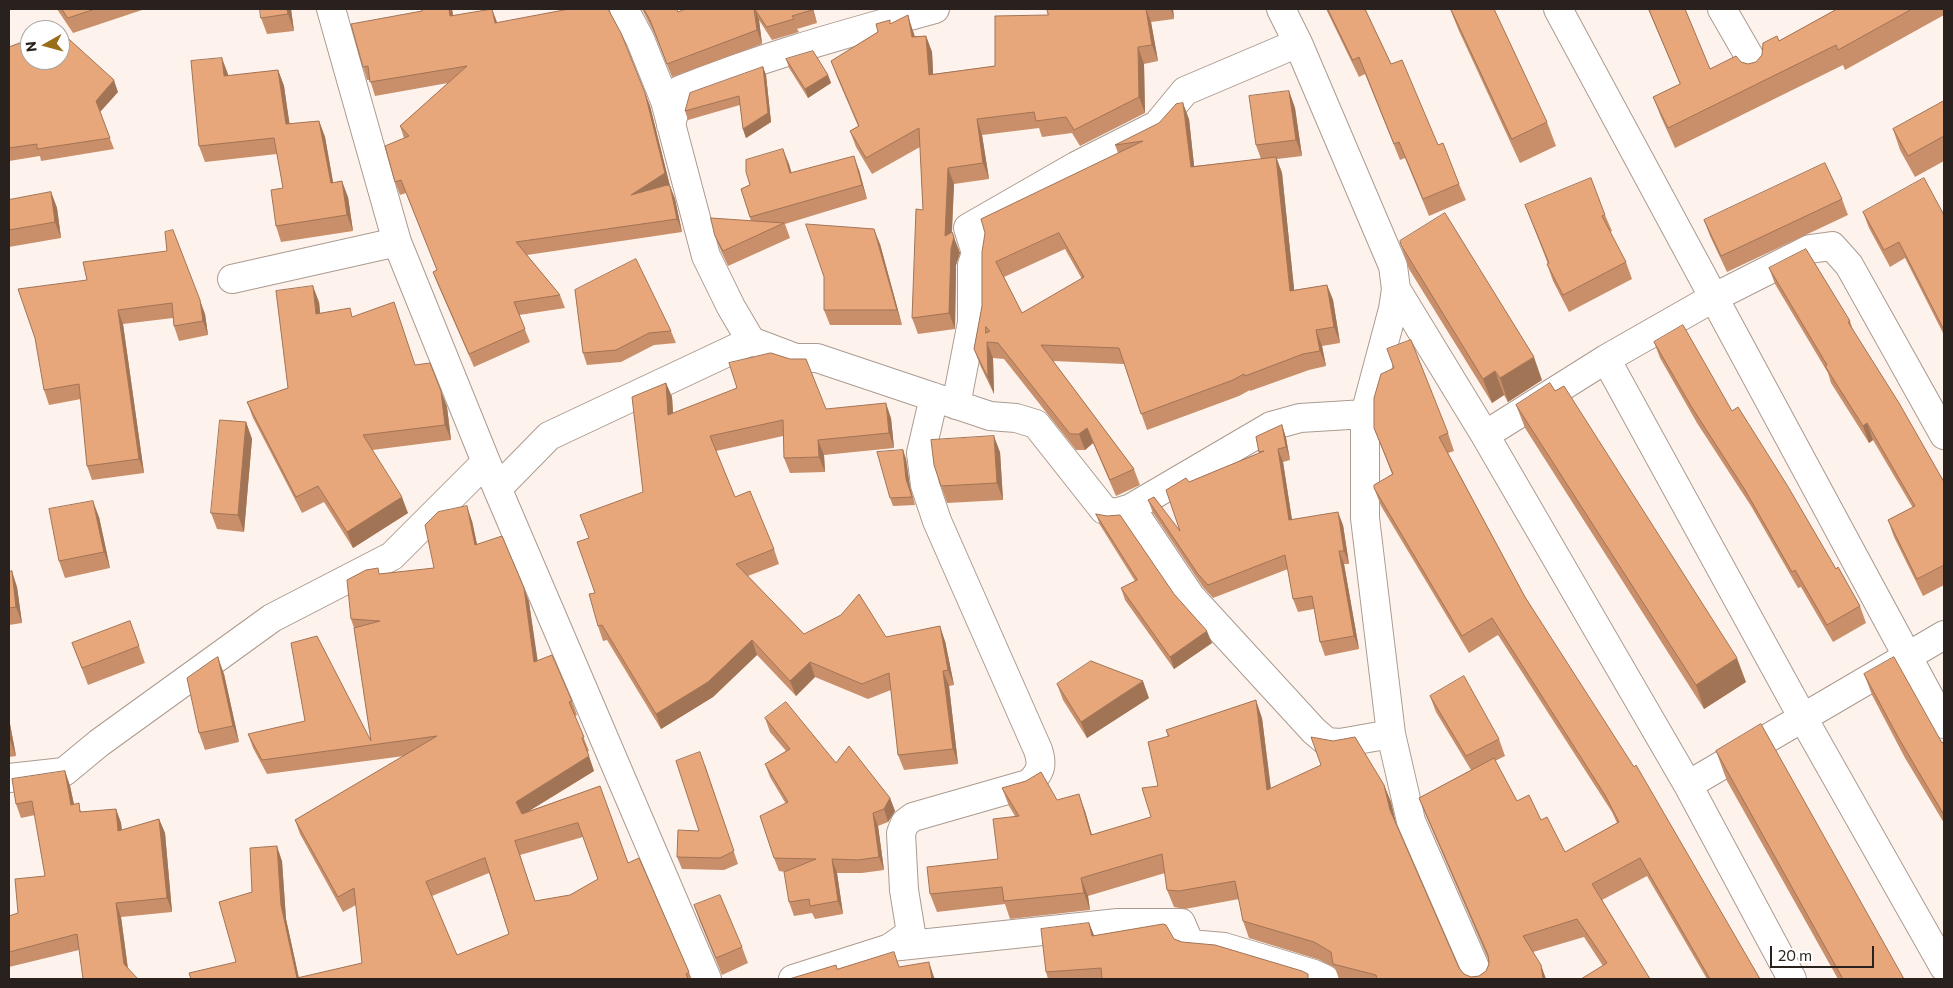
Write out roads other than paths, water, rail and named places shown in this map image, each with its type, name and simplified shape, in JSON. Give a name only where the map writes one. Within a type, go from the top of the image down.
[{"type":"street","points":[[331,9],[397,242],[486,462],[707,979]]},
{"type":"street","points":[[624,9],[640,39],[665,101],[706,256],[731,307],[751,341],[796,358],[817,358],[990,416],[1016,418],[1036,424],[1104,510],[1115,512],[1131,508],[1271,426],[1300,418],[1365,414]]},
{"type":"street","points":[[671,125],[680,90],[719,74],[825,40],[935,9]]},
{"type":"street","points":[[1280,9],[1298,44],[1393,266],[1396,289],[1393,309],[1365,414],[1365,518],[1390,734],[1411,821],[1480,979]]},
{"type":"street","points":[[1558,9],[1944,724]]},
{"type":"street","points":[[1722,9],[1756,68]]},
{"type":"street","points":[[890,948],[911,933],[904,890],[901,833],[905,823],[913,817],[1028,784],[1037,777],[1042,764],[1038,750],[937,521],[925,485],[921,453],[945,401],[972,322],[972,265],[976,253],[968,228],[1076,166],[1157,125],[1185,91],[1298,44]]},
{"type":"street","points":[[232,279],[397,242]]},
{"type":"street","points":[[1485,435],[1606,359],[1713,298],[1810,249],[1832,246],[1849,265],[1944,435]]},
{"type":"street","points":[[1396,289],[1485,435],[1688,785],[1792,979]]},
{"type":"street","points":[[498,488],[549,436],[751,341]]},
{"type":"street","points":[[1606,359],[1803,718],[1944,967]]},
{"type":"street","points":[[9,778],[64,772],[106,738],[272,618],[392,556],[486,462]]},
{"type":"street","points":[[1131,508],[1190,597],[1314,731],[1327,742],[1340,743],[1390,734]]},
{"type":"street","points":[[1688,785],[1944,635]]},
{"type":"street","points":[[793,979],[890,948],[1118,923],[1181,923],[1190,944],[1224,947],[1325,979]]}]
